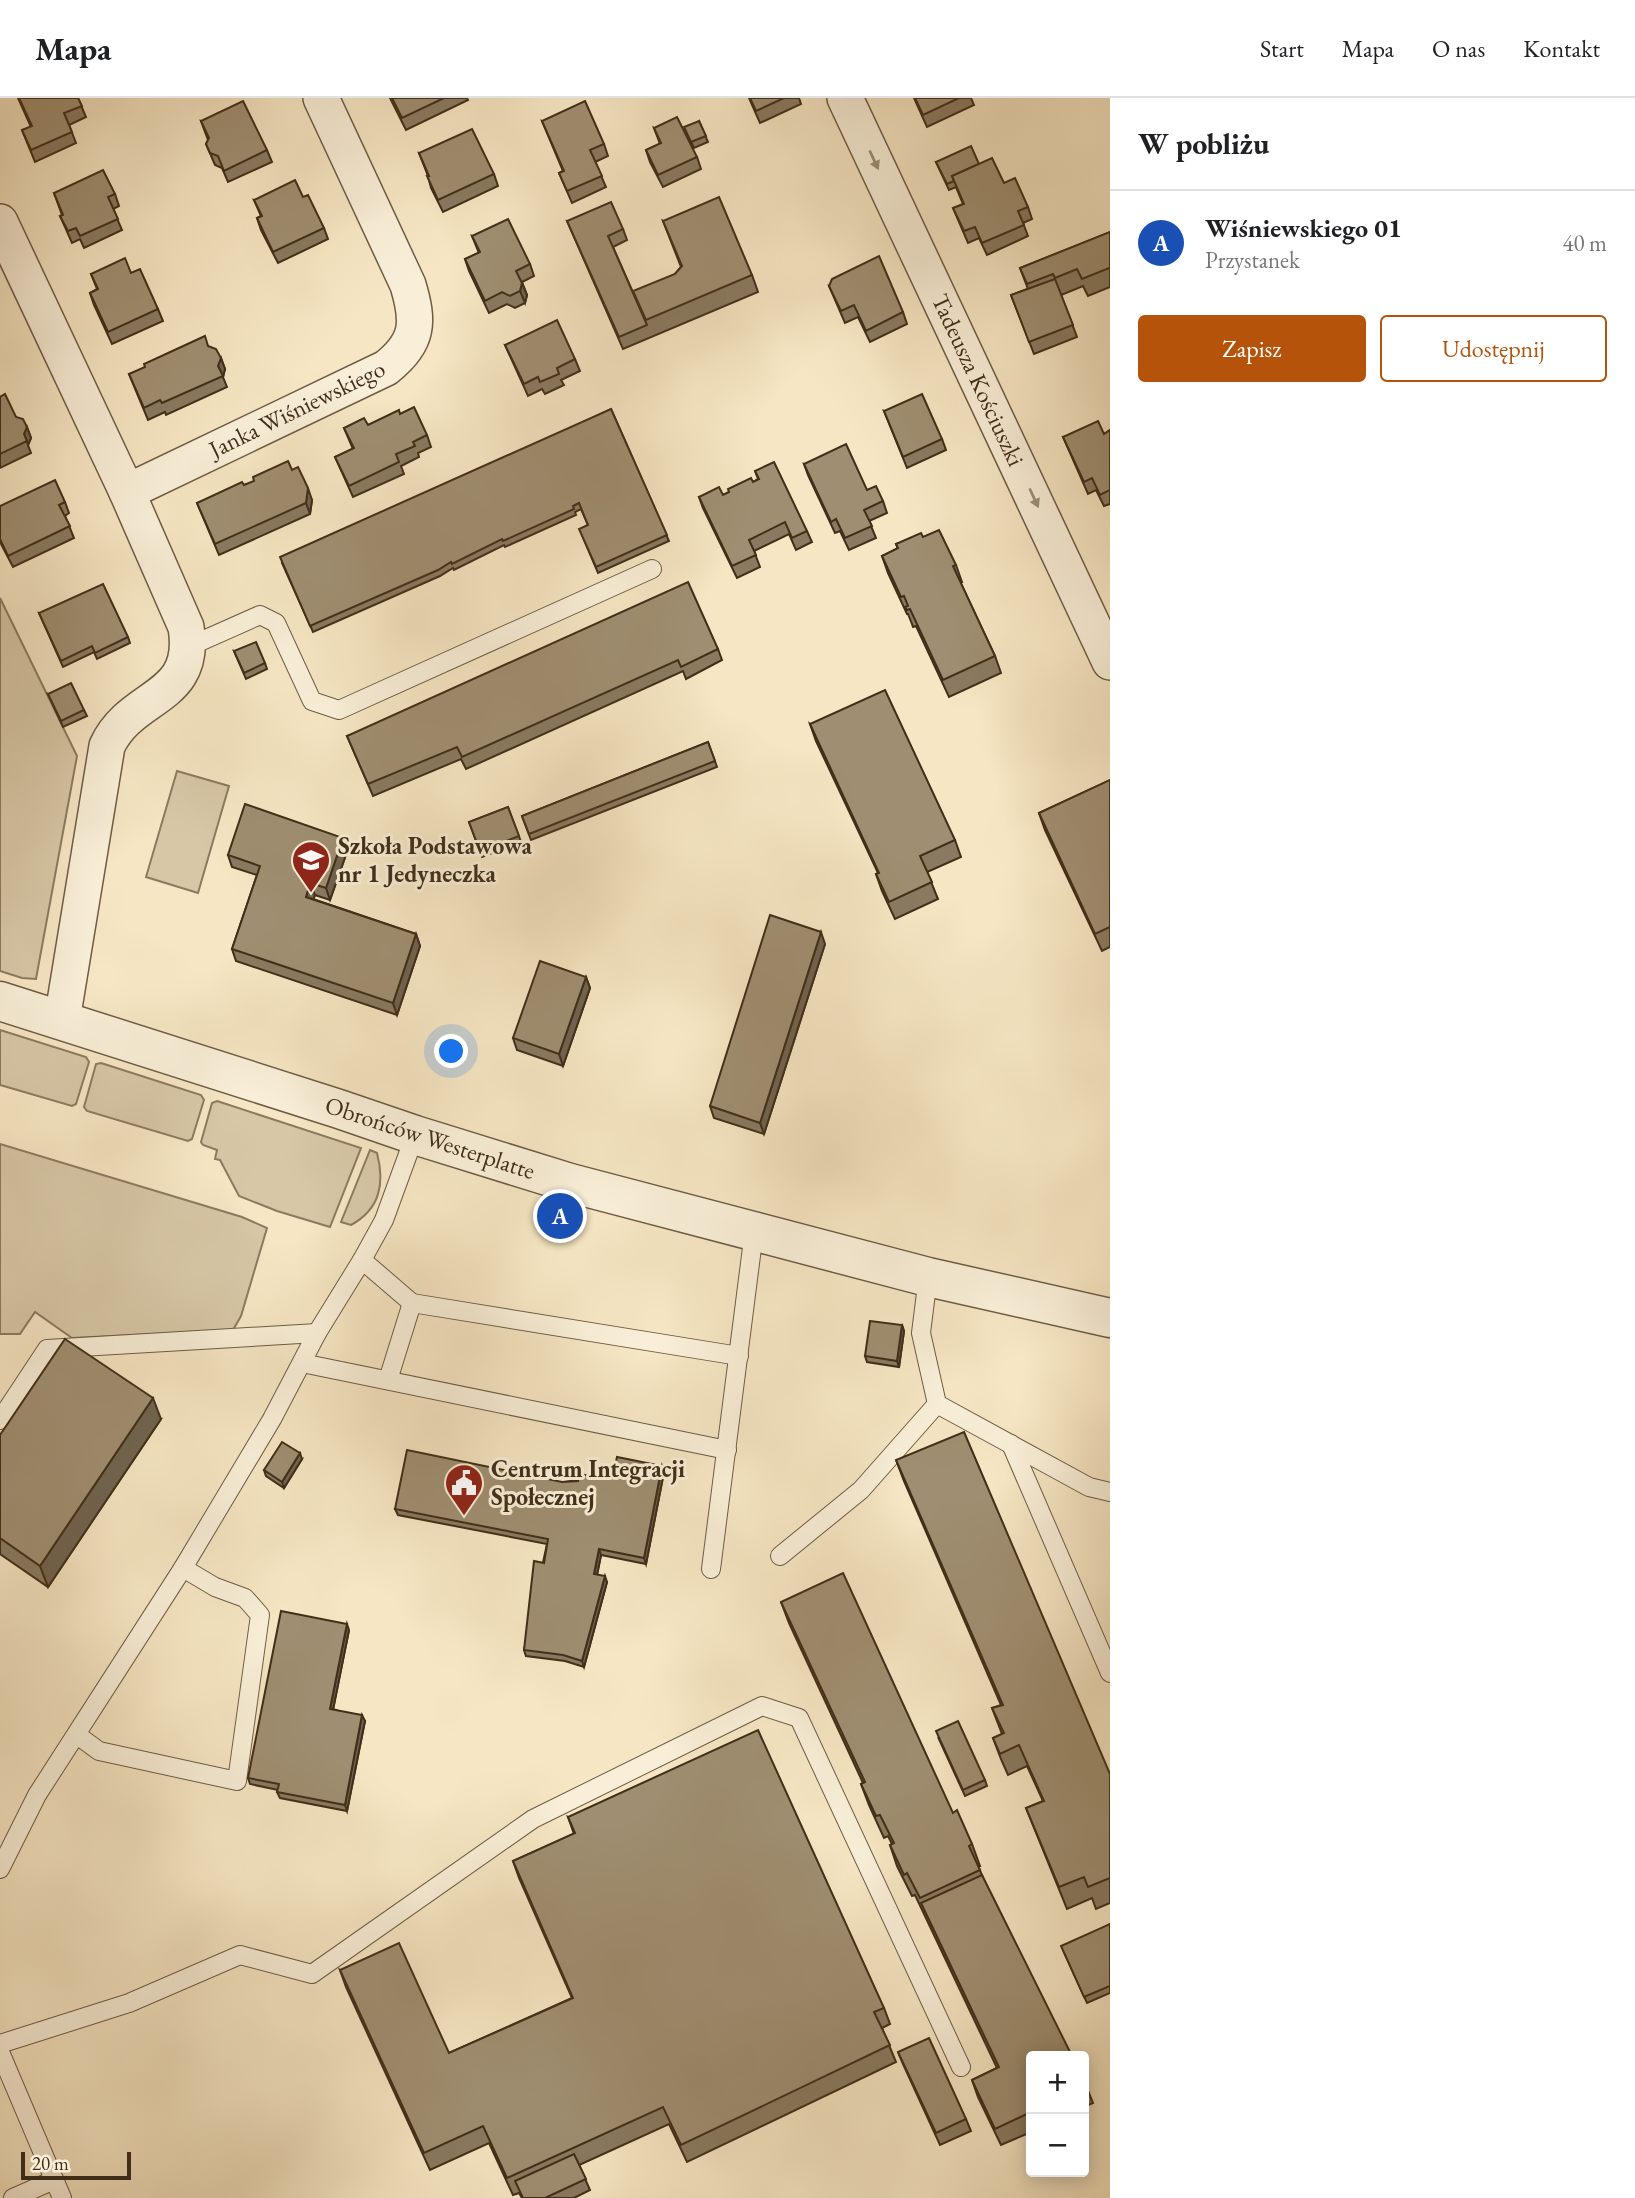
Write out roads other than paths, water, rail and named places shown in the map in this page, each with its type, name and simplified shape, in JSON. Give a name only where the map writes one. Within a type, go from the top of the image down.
[{"type":"street","name":"Janka Wiśniewskiego","points":[[127,492],[386,368],[408,346],[414,331],[416,311],[408,285],[321,98]]},
{"type":"street","name":"Tadeusza Kościuszki","points":[[845,98],[1110,662]]},
{"type":"street","points":[[0,222],[127,492],[186,627],[188,646],[184,668],[177,680],[130,716],[114,732],[107,746],[62,1020]]},
{"type":"street","name":"Obrońców Westerplatte","points":[[0,1001],[570,1183],[928,1277],[1110,1318]]},
{"type":"lane","points":[[188,646],[260,615],[276,624],[312,701],[339,710],[652,569]]},
{"type":"lane","points":[[0,1869],[37,1795],[183,1568],[272,1419],[317,1333],[362,1260],[384,1220],[415,1135]]},
{"type":"lane","points":[[711,1569],[754,1232]]},
{"type":"lane","points":[[362,1260],[412,1303],[739,1356]]},
{"type":"lane","points":[[928,1277],[921,1333],[937,1404],[1089,1487],[1110,1492]]},
{"type":"lane","points":[[388,1380],[412,1303]]},
{"type":"lane","points":[[0,1420],[47,1349],[317,1333]]},
{"type":"lane","points":[[302,1363],[727,1450]]},
{"type":"lane","points":[[780,1556],[861,1490],[937,1404]]},
{"type":"lane","points":[[1010,1444],[1110,1672]]},
{"type":"lane","points":[[77,1735],[99,1751],[237,1781],[260,1615],[245,1598],[215,1587],[183,1568]]},
{"type":"lane","points":[[0,2043],[129,2003],[240,1955],[312,1974],[533,1819],[762,1706],[799,1718],[961,2067]]},
{"type":"lane","points":[[0,2052],[62,2198]]},
{"type":"lane","points":[[13,2198],[54,2179]]},
{"type":"place","name":"Szkoła Podstawowa nr 1 Jedyneczka","points":[[311,894]]},
{"type":"place","name":"Wiśniewskiego 01","points":[[560,1216]]},
{"type":"place","name":"Centrum Integracji Społecznej","points":[[464,1517]]}]
